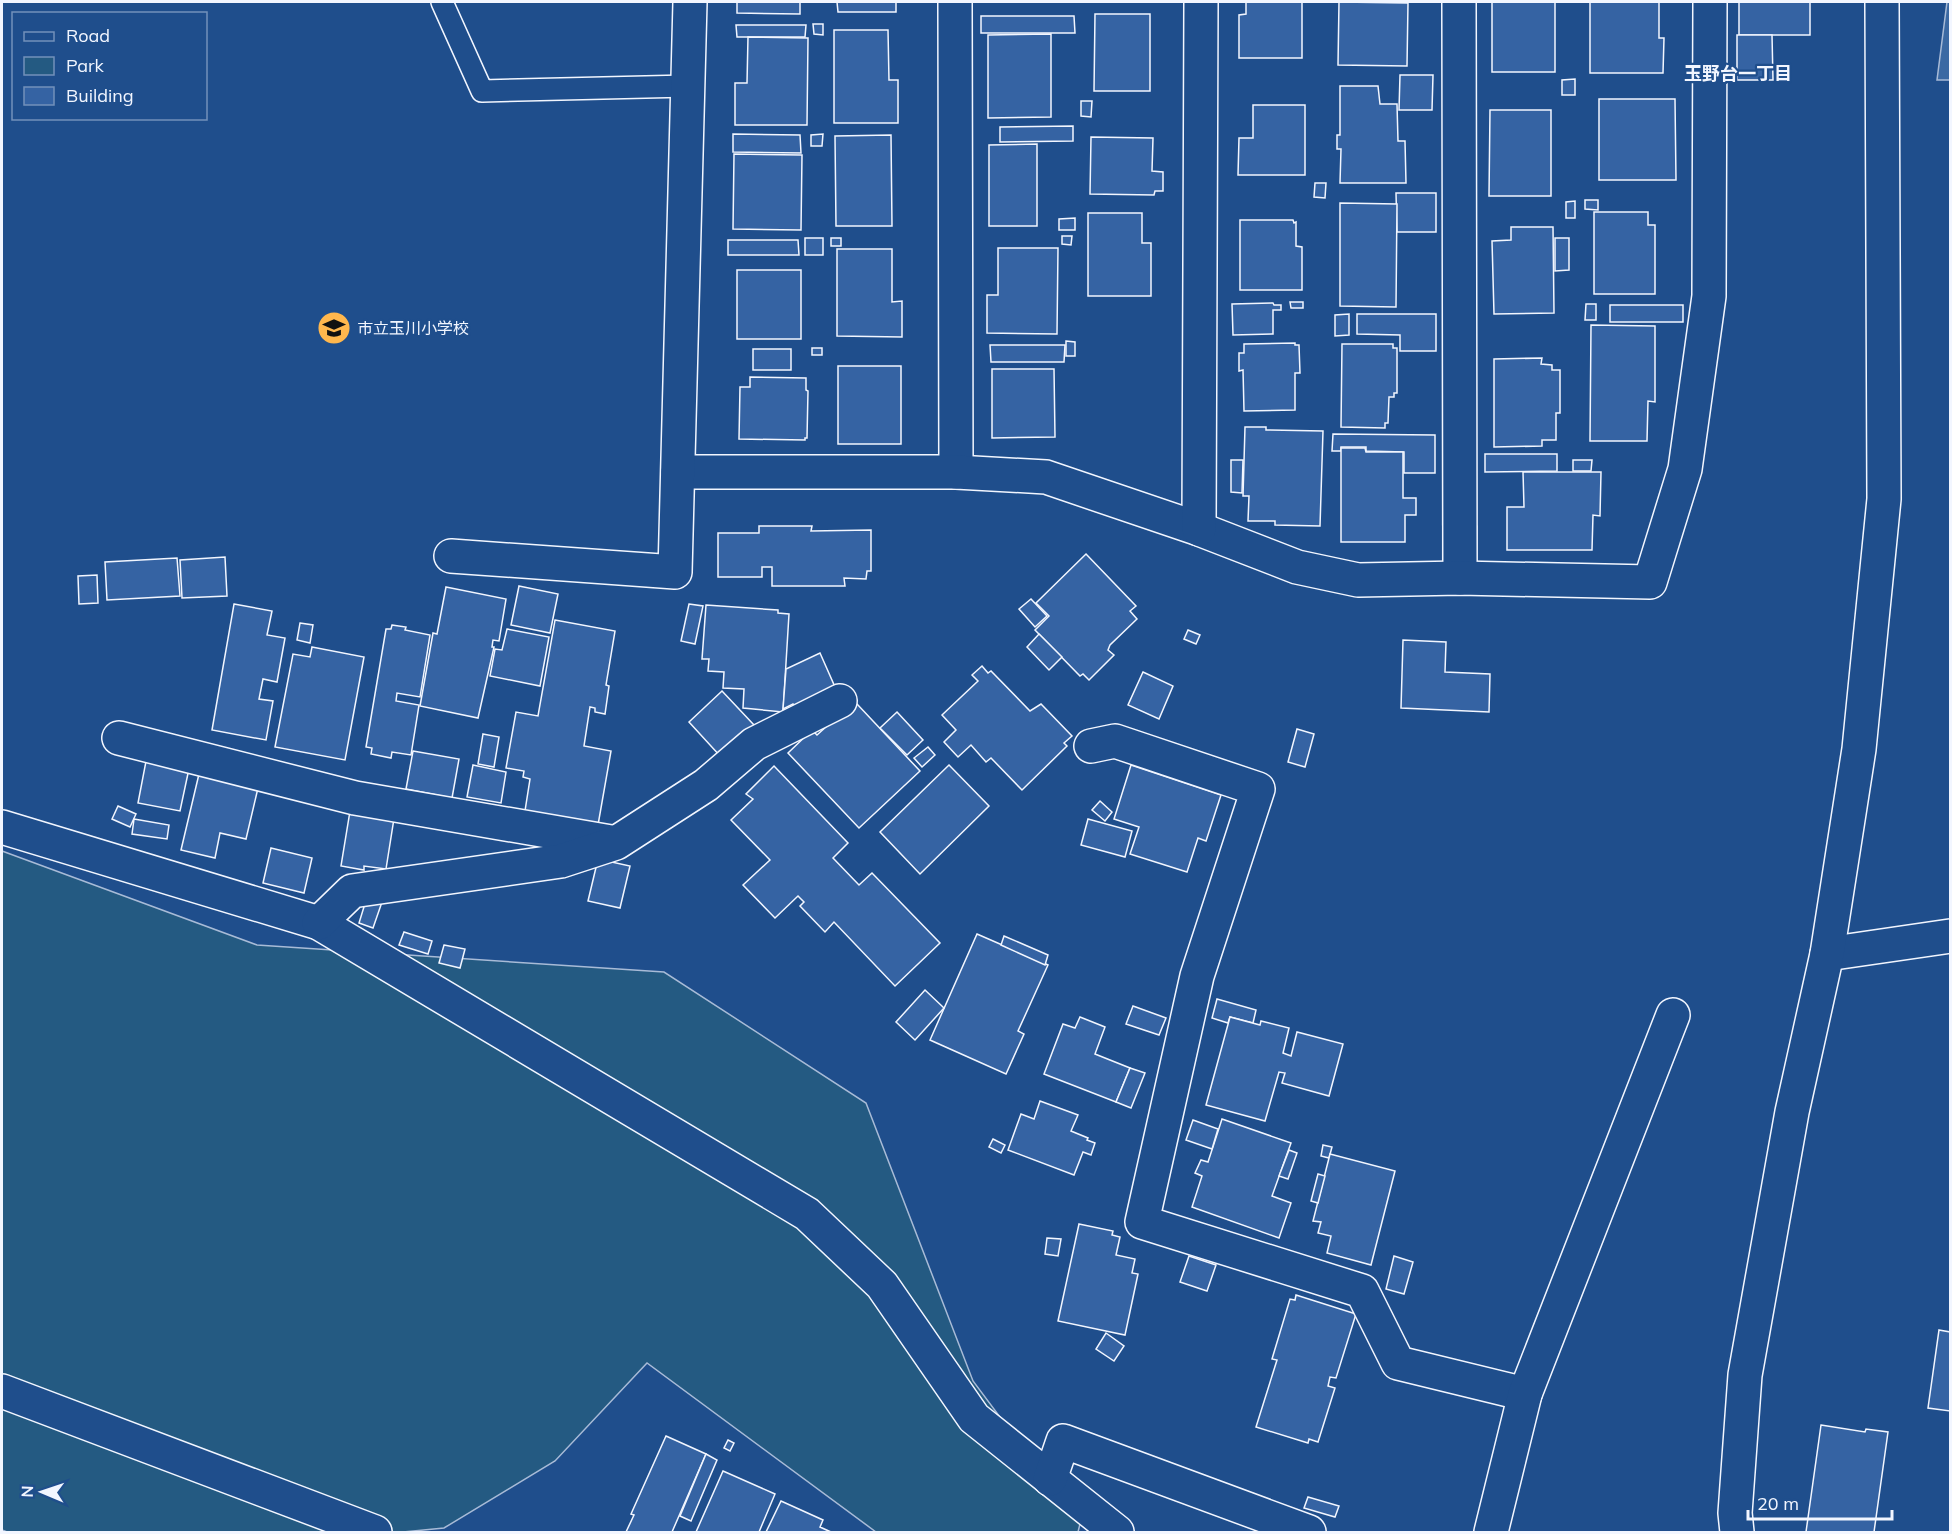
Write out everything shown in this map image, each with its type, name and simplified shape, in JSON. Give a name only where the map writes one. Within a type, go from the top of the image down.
[{"type":"street","points":[[451,556],[675,572],[690,2]]},
{"type":"street","points":[[955,2],[956,472]]},
{"type":"street","points":[[1199,529],[1201,2]]},
{"type":"street","points":[[1459,2],[1460,578]]},
{"type":"street","points":[[678,472],[956,472],[1046,477],[1199,529],[1297,567],[1358,580],[1460,578],[1650,582],[1685,469],[1709,296],[1710,2]]},
{"type":"street","points":[[1737,1533],[1735,1513],[1745,1375],[1792,1112],[1827,954],[1858,749],[1884,500],[1882,2]]},
{"type":"street","points":[[319,923],[352,891],[561,861],[616,843],[706,785],[754,744],[840,701]]},
{"type":"street","points":[[119,738],[355,798],[616,843]]},
{"type":"street","points":[[1091,746],[1115,741],[1257,789],[1197,976],[1142,1222],[1362,1291],[1398,1362],[1525,1394]]},
{"type":"street","points":[[2,827],[319,923],[807,1214],[882,1285],[974,1418],[1117,1533]]},
{"type":"street","points":[[1827,954],[1950,936]]},
{"type":"street","points":[[1491,1533],[1525,1394],[1673,1015]]},
{"type":"street","points":[[2,1391],[375,1533]]},
{"type":"street","points":[[1050,1479],[1063,1441],[1309,1533]]},
{"type":"lane","points":[[442,2],[482,91],[688,86]]},
{"type":"green space","points":[[2,851],[257,945],[664,972],[866,1103],[973,1381],[1080,1524],[1078,1532],[876,1532],[647,1363],[555,1461],[444,1528],[403,1532],[7,1532],[2,1530]]},
{"type":"shaded area","points":[[1947,2],[1950,2],[1950,80],[1937,80]]},
{"type":"building","points":[[737,2],[800,2],[800,14],[737,13]]},
{"type":"building","points":[[837,2],[896,2],[896,12],[838,12]]},
{"type":"building","points":[[1246,2],[1302,2],[1302,58],[1239,58],[1239,15],[1246,14]]},
{"type":"building","points":[[1339,2],[1408,3],[1407,66],[1338,65]]},
{"type":"building","points":[[1492,2],[1555,2],[1555,72],[1492,72]]},
{"type":"building","points":[[1590,2],[1659,2],[1659,38],[1664,38],[1663,73],[1590,73]]},
{"type":"building","points":[[1739,2],[1810,2],[1810,35],[1739,35]]},
{"type":"building","points":[[1095,14],[1150,14],[1150,91],[1094,91]]},
{"type":"building","points":[[981,16],[1074,16],[1075,33],[981,33]]},
{"type":"building","points":[[813,24],[823,24],[823,35],[814,34]]},
{"type":"building","points":[[736,25],[806,25],[805,37],[737,37]]},
{"type":"building","points":[[834,30],[888,30],[889,80],[898,80],[898,123],[834,123]]},
{"type":"building","points":[[1051,34],[1051,117],[988,118],[988,35]]},
{"type":"building","points":[[1737,35],[1772,35],[1773,80],[1737,80]]},
{"type":"building","points":[[748,37],[808,38],[807,125],[735,125],[735,83],[747,83]]},
{"type":"building","points":[[1400,75],[1433,75],[1432,110],[1399,110]]},
{"type":"building","points":[[1575,79],[1575,95],[1562,95],[1562,80]]},
{"type":"building","points":[[1340,86],[1378,86],[1380,104],[1397,104],[1398,141],[1405,141],[1406,183],[1340,183],[1341,149],[1337,149],[1337,135],[1340,135]]},
{"type":"building","points":[[1599,99],[1675,99],[1676,180],[1599,180]]},
{"type":"building","points":[[1081,101],[1092,101],[1091,117],[1081,116]]},
{"type":"building","points":[[1253,105],[1305,105],[1305,175],[1238,175],[1239,138],[1253,138]]},
{"type":"building","points":[[1490,110],[1551,110],[1551,196],[1489,196]]},
{"type":"building","points":[[1073,126],[1073,141],[1000,142],[1000,127]]},
{"type":"building","points":[[733,134],[800,135],[801,153],[733,152]]},
{"type":"building","points":[[823,134],[822,146],[811,146],[811,135]]},
{"type":"building","points":[[891,135],[892,226],[836,226],[835,136]]},
{"type":"building","points":[[1091,137],[1153,138],[1152,171],[1163,172],[1163,191],[1155,191],[1154,195],[1090,194]]},
{"type":"building","points":[[1037,144],[1037,226],[989,226],[989,145]]},
{"type":"building","points":[[734,154],[802,155],[801,230],[733,229]]},
{"type":"building","points":[[1315,183],[1326,183],[1325,198],[1314,197]]},
{"type":"building","points":[[1396,193],[1436,193],[1436,232],[1397,232]]},
{"type":"building","points":[[1585,200],[1598,200],[1598,210],[1585,209]]},
{"type":"building","points":[[1575,201],[1575,218],[1566,218],[1566,202]]},
{"type":"building","points":[[1340,203],[1397,204],[1396,307],[1340,306]]},
{"type":"building","points":[[1594,212],[1648,212],[1648,225],[1655,225],[1655,294],[1594,294]]},
{"type":"building","points":[[1088,213],[1142,213],[1142,243],[1151,243],[1151,296],[1088,296]]},
{"type":"building","points":[[1075,218],[1075,230],[1059,230],[1059,219]]},
{"type":"building","points":[[1240,220],[1293,220],[1294,223],[1296,222],[1296,246],[1302,247],[1302,290],[1240,290]]},
{"type":"building","points":[[1511,227],[1553,227],[1554,313],[1494,314],[1492,241],[1511,240]]},
{"type":"building","points":[[1062,236],[1072,236],[1071,245],[1062,244]]},
{"type":"building","points":[[805,238],[823,238],[823,255],[805,255]]},
{"type":"building","points":[[831,238],[841,238],[841,246],[831,246]]},
{"type":"building","points":[[1555,238],[1569,238],[1569,270],[1555,271]]},
{"type":"building","points":[[728,240],[798,240],[799,255],[728,255]]},
{"type":"building","points":[[998,248],[1058,248],[1057,334],[987,333],[987,295],[998,295]]},
{"type":"building","points":[[837,249],[892,249],[892,302],[902,301],[902,337],[837,336]]},
{"type":"building","points":[[737,270],[801,270],[801,339],[737,339]]},
{"type":"building","points":[[1290,302],[1303,302],[1303,308],[1291,308]]},
{"type":"building","points":[[1273,303],[1281,305],[1281,310],[1273,310],[1273,334],[1233,335],[1232,304]]},
{"type":"building","points":[[1586,304],[1596,304],[1596,320],[1585,320]]},
{"type":"building","points":[[1610,305],[1683,305],[1683,322],[1610,322]]},
{"type":"building","points":[[1349,314],[1349,335],[1335,336],[1335,315]]},
{"type":"building","points":[[1357,314],[1436,314],[1436,351],[1400,351],[1400,335],[1357,334]]},
{"type":"building","points":[[1591,325],[1655,326],[1655,402],[1648,401],[1647,441],[1590,441]]},
{"type":"building","points":[[1066,341],[1075,342],[1075,356],[1066,356]]},
{"type":"building","points":[[1295,343],[1299,345],[1300,373],[1295,373],[1295,410],[1244,411],[1243,370],[1239,371],[1239,353],[1244,353],[1244,344]]},
{"type":"building","points":[[1342,344],[1393,344],[1393,348],[1397,348],[1397,393],[1394,393],[1394,397],[1389,397],[1388,423],[1385,423],[1385,428],[1341,427]]},
{"type":"building","points":[[990,345],[1065,345],[1064,362],[991,362]]},
{"type":"building","points":[[812,348],[822,348],[822,355],[812,355]]},
{"type":"building","points":[[753,349],[791,349],[791,370],[753,370]]},
{"type":"building","points":[[1542,358],[1541,364],[1552,365],[1552,370],[1560,370],[1560,413],[1556,413],[1556,440],[1542,440],[1542,446],[1494,447],[1494,359]]},
{"type":"building","points":[[838,366],[901,366],[901,444],[838,444]]},
{"type":"building","points":[[992,369],[1054,369],[1055,437],[992,438]]},
{"type":"building","points":[[750,377],[806,378],[806,390],[808,391],[807,438],[805,440],[739,439],[740,387],[750,387]]},
{"type":"building","points":[[1245,427],[1266,427],[1266,430],[1323,431],[1320,526],[1275,525],[1275,521],[1248,521],[1249,496],[1243,496]]},
{"type":"building","points":[[1333,434],[1435,435],[1435,473],[1404,473],[1404,452],[1366,451],[1366,447],[1341,447],[1341,451],[1332,451]]},
{"type":"building","points":[[1341,448],[1365,448],[1366,452],[1403,452],[1403,498],[1416,498],[1416,515],[1405,515],[1405,542],[1341,542]]},
{"type":"building","points":[[1485,454],[1557,454],[1557,471],[1485,472]]},
{"type":"building","points":[[1231,460],[1243,460],[1242,493],[1231,492]]},
{"type":"building","points":[[1573,460],[1592,460],[1591,471],[1573,471]]},
{"type":"building","points":[[1523,472],[1601,472],[1600,516],[1593,515],[1592,550],[1507,550],[1507,507],[1524,507]]},
{"type":"building","points":[[759,526],[812,526],[811,531],[871,530],[871,571],[867,571],[866,579],[844,578],[845,586],[772,586],[772,567],[762,567],[762,577],[718,577],[718,533],[759,533]]},
{"type":"building","points":[[1086,554],[1136,606],[1130,611],[1137,619],[1110,645],[1108,650],[1114,655],[1089,680],[1083,674],[1080,676],[1035,630],[1049,616],[1036,603]]},
{"type":"building","points":[[225,557],[227,596],[182,598],[180,560]]},
{"type":"building","points":[[177,558],[180,596],[107,600],[105,562]]},
{"type":"building","points":[[97,575],[98,603],[79,604],[78,576]]},
{"type":"building","points":[[519,586],[558,594],[550,633],[511,625]]},
{"type":"building","points":[[446,587],[506,599],[499,641],[493,640],[492,647],[494,647],[478,718],[420,706],[433,633],[437,634]]},
{"type":"building","points":[[1031,599],[1047,616],[1035,627],[1019,609]]},
{"type":"building","points":[[234,604],[272,611],[267,635],[285,638],[277,682],[263,679],[259,699],[273,701],[266,740],[212,730]]},
{"type":"building","points":[[689,604],[703,606],[695,644],[681,641]]},
{"type":"building","points":[[706,605],[778,610],[778,613],[789,614],[783,712],[743,708],[744,689],[723,688],[724,672],[708,671],[709,659],[702,659]]},
{"type":"building","points":[[555,620],[615,631],[606,685],[609,686],[605,714],[595,712],[595,708],[590,707],[584,746],[611,751],[598,825],[525,811],[530,779],[523,777],[524,771],[506,768],[516,712],[538,716]]},
{"type":"building","points":[[300,623],[313,625],[310,643],[297,640]]},
{"type":"building","points":[[392,625],[430,635],[420,697],[397,693],[396,701],[419,705],[411,755],[392,752],[391,758],[371,754],[372,748],[366,747],[386,629],[391,629]]},
{"type":"building","points":[[507,629],[549,637],[540,686],[490,676],[495,649],[502,650]]},
{"type":"building","points":[[1188,630],[1200,635],[1196,644],[1184,639]]},
{"type":"building","points":[[1039,634],[1062,657],[1049,670],[1027,647]]},
{"type":"building","points":[[1403,640],[1446,642],[1445,672],[1490,674],[1489,712],[1401,708]]},
{"type":"building","points":[[312,647],[364,657],[345,760],[275,747],[293,654],[310,657]]},
{"type":"building","points":[[820,653],[835,687],[795,707],[793,704],[783,709],[786,669]]},
{"type":"building","points":[[982,666],[988,673],[991,671],[1030,711],[1041,704],[1072,736],[1064,743],[1067,746],[1022,790],[991,758],[986,762],[971,745],[958,757],[944,742],[956,730],[942,715],[978,681],[972,675]]},
{"type":"building","points":[[1143,672],[1173,686],[1159,719],[1128,705]]},
{"type":"building","points":[[722,691],[754,725],[721,757],[689,722]]},
{"type":"building","points":[[857,704],[920,771],[859,828],[788,753],[812,730],[817,735],[838,716],[841,718]]},
{"type":"building","points":[[897,712],[923,740],[907,755],[880,728]]},
{"type":"building","points":[[1297,729],[1314,734],[1305,767],[1288,762]]},
{"type":"building","points":[[483,734],[499,737],[494,767],[478,764]]},
{"type":"building","points":[[928,747],[935,755],[922,767],[914,758]]},
{"type":"building","points":[[413,751],[459,759],[452,798],[406,789]]},
{"type":"building","points":[[147,756],[190,764],[180,811],[138,803]]},
{"type":"building","points":[[473,765],[506,772],[501,803],[467,797]]},
{"type":"building","points":[[949,765],[989,806],[920,874],[880,832]]},
{"type":"building","points":[[1131,765],[1221,795],[1206,841],[1198,838],[1187,872],[1130,854],[1139,827],[1114,819]]},
{"type":"building","points":[[774,766],[848,843],[833,858],[859,885],[872,873],[940,943],[895,986],[834,922],[825,932],[800,906],[804,902],[798,896],[775,918],[743,885],[770,860],[731,820],[753,799],[746,794]]},
{"type":"building","points":[[199,774],[258,788],[246,839],[220,833],[215,858],[181,850]]},
{"type":"building","points":[[1100,801],[1112,812],[1105,821],[1092,810]]},
{"type":"building","points":[[351,805],[395,812],[386,869],[364,866],[364,870],[341,866]]},
{"type":"building","points":[[118,806],[136,814],[130,827],[112,819]]},
{"type":"building","points":[[134,819],[169,825],[167,839],[132,834]]},
{"type":"building","points":[[1088,819],[1132,831],[1125,857],[1081,845]]},
{"type":"building","points":[[271,848],[312,858],[304,893],[263,883]]},
{"type":"building","points":[[598,859],[630,866],[620,908],[588,901]]},
{"type":"building","points":[[367,897],[382,902],[373,928],[359,923]]},
{"type":"building","points":[[404,932],[432,941],[428,954],[399,945]]},
{"type":"building","points":[[977,934],[1048,965],[1018,1031],[1024,1034],[1006,1074],[930,1040]]},
{"type":"building","points":[[1004,936],[1048,955],[1045,965],[1001,945]]},
{"type":"building","points":[[444,945],[465,949],[460,968],[439,963]]},
{"type":"building","points":[[925,990],[944,1008],[915,1040],[896,1022]]},
{"type":"building","points":[[1217,999],[1256,1010],[1253,1023],[1230,1017],[1228,1023],[1212,1018]]},
{"type":"building","points":[[1133,1006],[1166,1018],[1159,1035],[1126,1024]]},
{"type":"building","points":[[1080,1017],[1105,1027],[1095,1054],[1130,1068],[1116,1102],[1044,1074],[1063,1024],[1075,1028]]},
{"type":"building","points":[[1230,1017],[1260,1025],[1261,1021],[1289,1028],[1283,1053],[1291,1056],[1297,1032],[1343,1044],[1329,1096],[1282,1083],[1285,1073],[1279,1072],[1265,1121],[1206,1105]]},
{"type":"building","points":[[1130,1068],[1145,1073],[1131,1108],[1116,1102]]},
{"type":"building","points":[[1040,1101],[1078,1115],[1071,1131],[1095,1143],[1091,1155],[1083,1152],[1074,1175],[1008,1150],[1021,1114],[1034,1119]]},
{"type":"building","points":[[1222,1119],[1291,1143],[1272,1196],[1291,1203],[1279,1238],[1192,1207],[1202,1176],[1195,1173],[1201,1160],[1208,1162]]},
{"type":"building","points":[[1193,1120],[1218,1129],[1212,1149],[1186,1140]]},
{"type":"building","points":[[993,1139],[1005,1145],[1001,1153],[989,1147]]},
{"type":"building","points":[[1323,1145],[1332,1147],[1329,1158],[1321,1156]]},
{"type":"building","points":[[1289,1150],[1297,1153],[1288,1179],[1279,1176]]},
{"type":"building","points":[[1330,1154],[1395,1171],[1371,1265],[1327,1253],[1331,1236],[1318,1233],[1321,1222],[1313,1221]]},
{"type":"building","points":[[1318,1174],[1325,1176],[1318,1203],[1311,1201]]},
{"type":"building","points":[[1079,1224],[1113,1231],[1112,1235],[1120,1237],[1116,1255],[1135,1259],[1132,1273],[1138,1274],[1125,1335],[1058,1321]]},
{"type":"building","points":[[1047,1238],[1061,1239],[1058,1256],[1045,1254]]},
{"type":"building","points":[[1189,1256],[1216,1265],[1207,1291],[1180,1282]]},
{"type":"building","points":[[1394,1256],[1413,1262],[1404,1294],[1386,1289]]},
{"type":"building","points":[[1296,1295],[1356,1314],[1336,1378],[1330,1377],[1328,1386],[1335,1388],[1318,1442],[1309,1439],[1308,1443],[1256,1427],[1277,1360],[1272,1359],[1290,1299],[1295,1300]]},
{"type":"building","points":[[1939,1330],[1950,1332],[1950,1411],[1928,1408]]},
{"type":"building","points":[[1106,1333],[1124,1346],[1114,1361],[1096,1349]]},
{"type":"building","points":[[1821,1425],[1865,1432],[1866,1429],[1888,1432],[1874,1532],[1806,1532]]},
{"type":"building","points":[[666,1436],[706,1454],[672,1532],[626,1532],[634,1515],[631,1514]]},
{"type":"building","points":[[728,1440],[734,1443],[730,1451],[724,1448]]},
{"type":"building","points":[[706,1454],[717,1460],[691,1521],[680,1516]]},
{"type":"building","points":[[723,1471],[775,1494],[759,1532],[696,1532]]},
{"type":"building","points":[[1308,1497],[1339,1506],[1335,1517],[1304,1508]]},
{"type":"building","points":[[781,1501],[823,1520],[820,1527],[831,1532],[766,1532]]},
{"type":"place","name":"市立玉川小学校","points":[[334,328]]},
{"type":"district","name":"玉野台一丁目","points":[[1738,73]]}]
